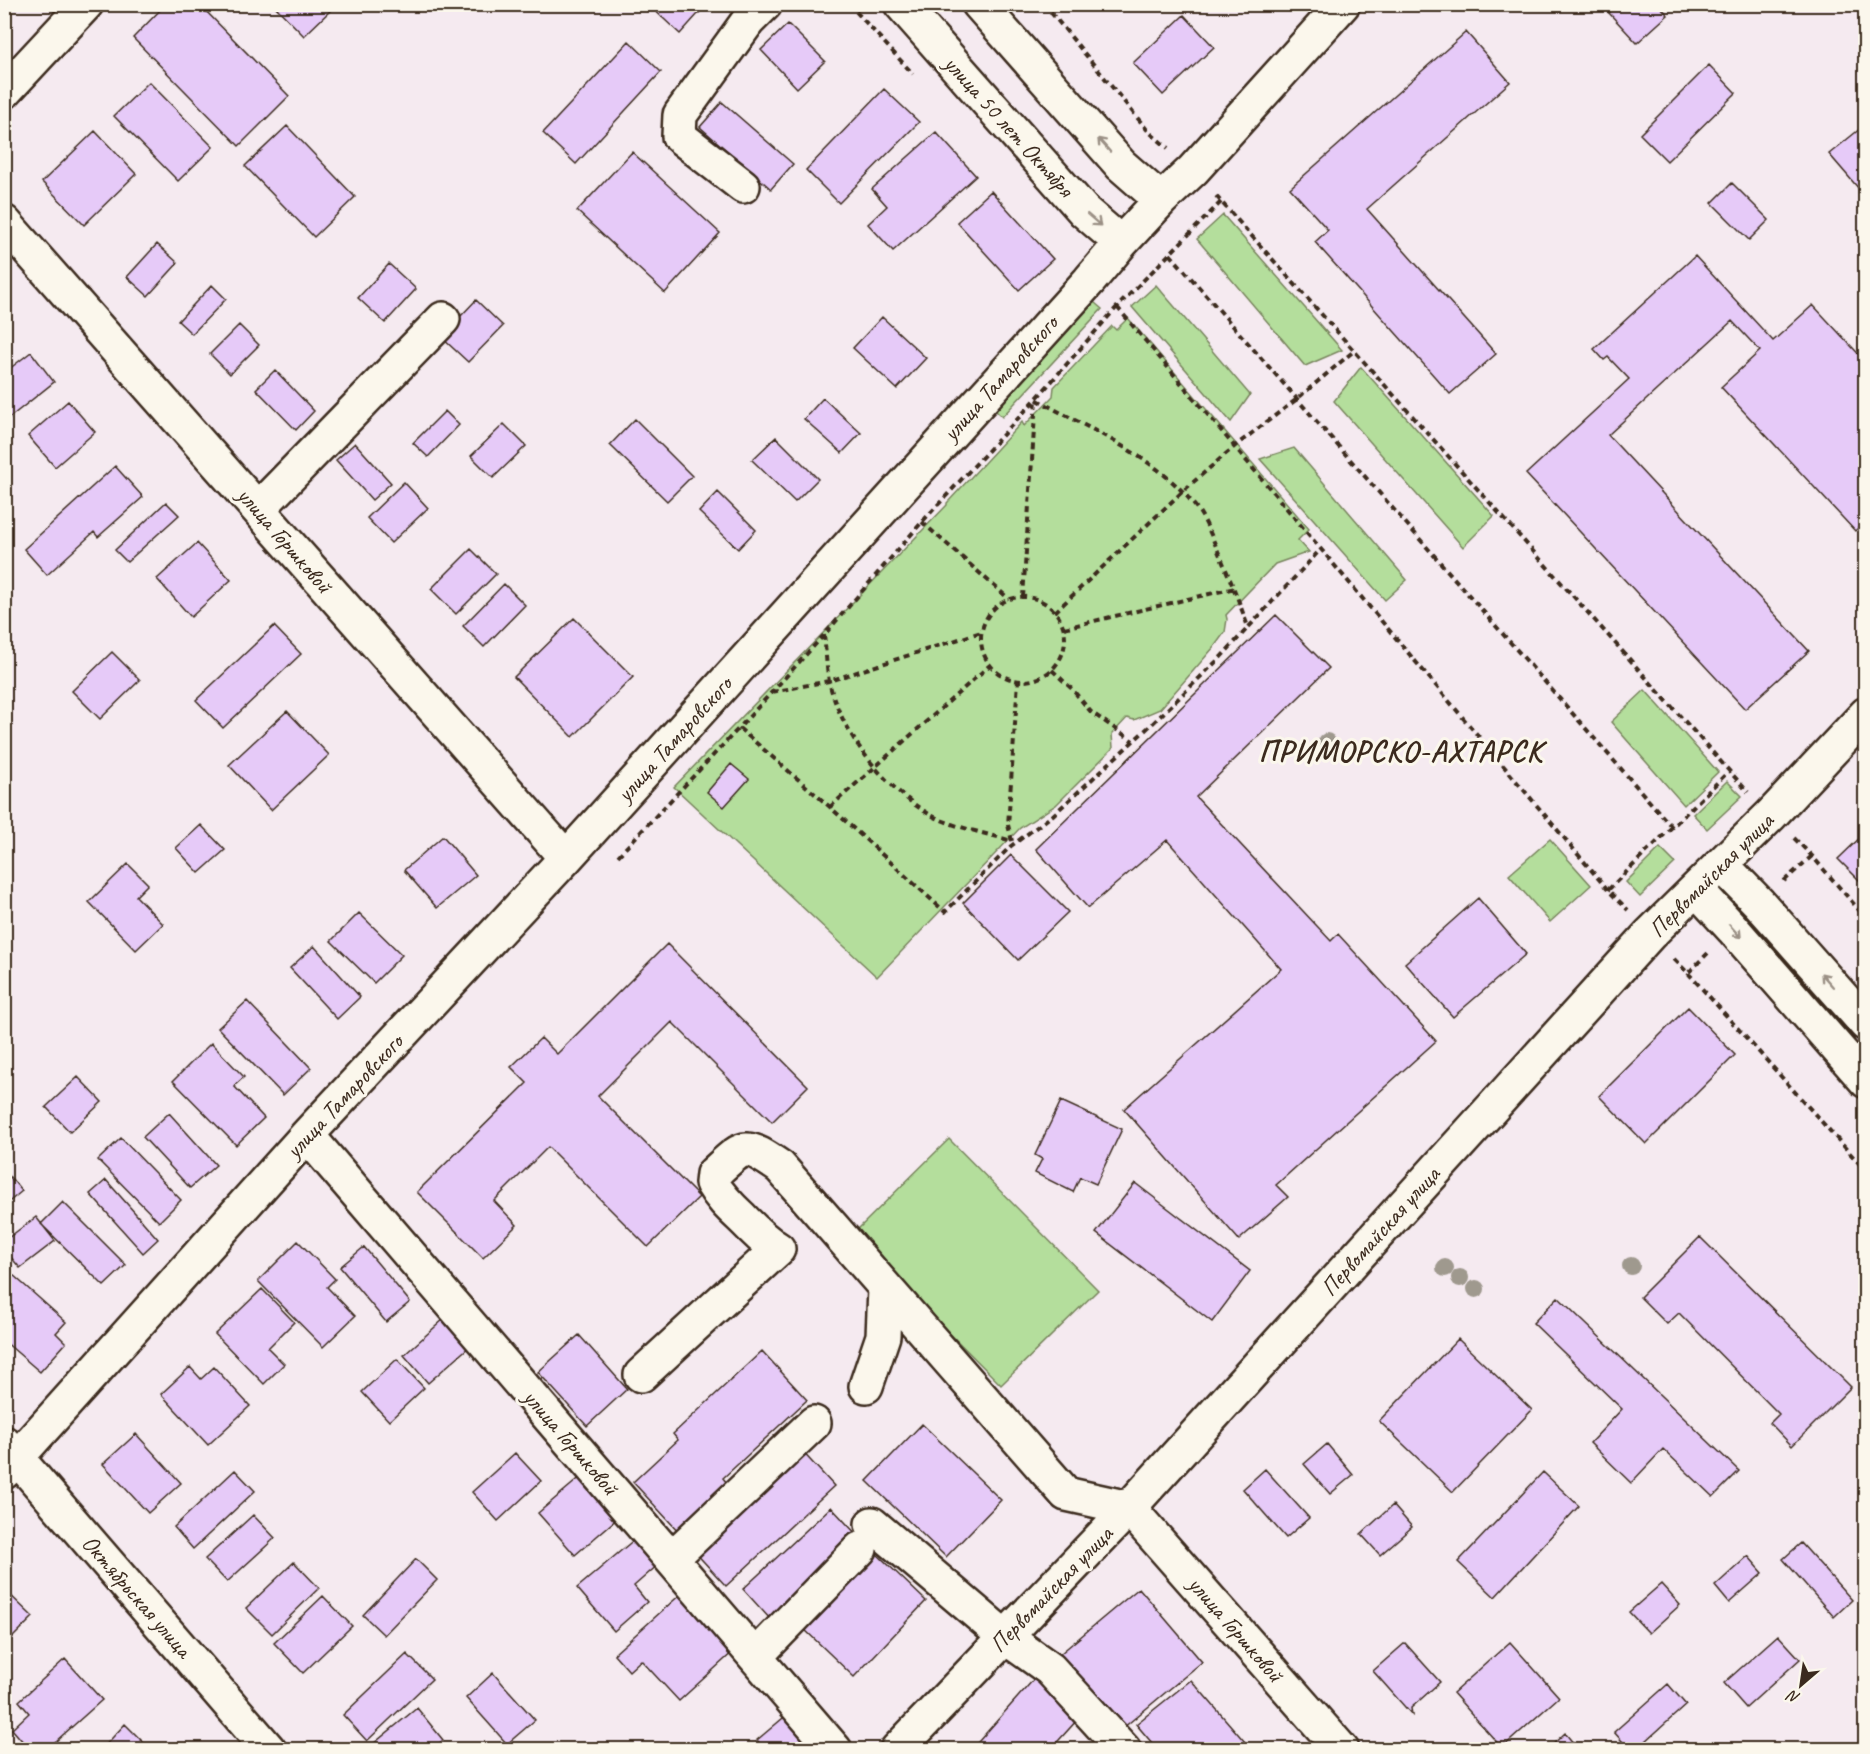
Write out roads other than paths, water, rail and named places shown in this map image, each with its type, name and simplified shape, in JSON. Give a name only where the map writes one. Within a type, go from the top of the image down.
[{"type":"street","points":[[4,92],[86,4]]},
{"type":"street","points":[[743,186],[679,136],[680,116],[748,21],[765,4]]},
{"type":"street","name":"улица 50 лет Октября","points":[[901,4],[1084,211],[1121,243]]},
{"type":"street","points":[[979,4],[1121,165],[1161,200]]},
{"type":"street","name":"улица Тамаровского","points":[[9,1458],[566,858],[1121,243],[1193,170],[1343,4]]},
{"type":"street","name":"улица Горшковой","points":[[4,222],[566,858]]},
{"type":"street","points":[[258,509],[443,319]]},
{"type":"street","name":"Первомайская улица","points":[[897,1749],[1129,1508],[1650,934],[1771,815],[1866,714]]},
{"type":"street","points":[[1721,864],[1759,903],[1866,1024]]},
{"type":"street","points":[[1696,889],[1866,1081]]},
{"type":"street","name":"улица Горшковой","points":[[307,1136],[835,1749]]},
{"type":"street","points":[[641,1375],[778,1249],[756,1234],[728,1206],[712,1183],[713,1174],[738,1152],[755,1151],[780,1167],[1066,1494],[1129,1508]]},
{"type":"street","points":[[866,1386],[883,1336],[885,1289]]},
{"type":"street","points":[[671,1559],[814,1423]]},
{"type":"street","name":"Октябрьская улица","points":[[9,1458],[270,1749]]},
{"type":"street","name":"улица Горшковой","points":[[1129,1508],[1342,1749]]},
{"type":"street","points":[[755,1658],[866,1536],[1050,1669],[1124,1749]]},
{"type":"district","name":"ПРИМОРСКО-АХТАРСК","points":[[1401,751]]}]
